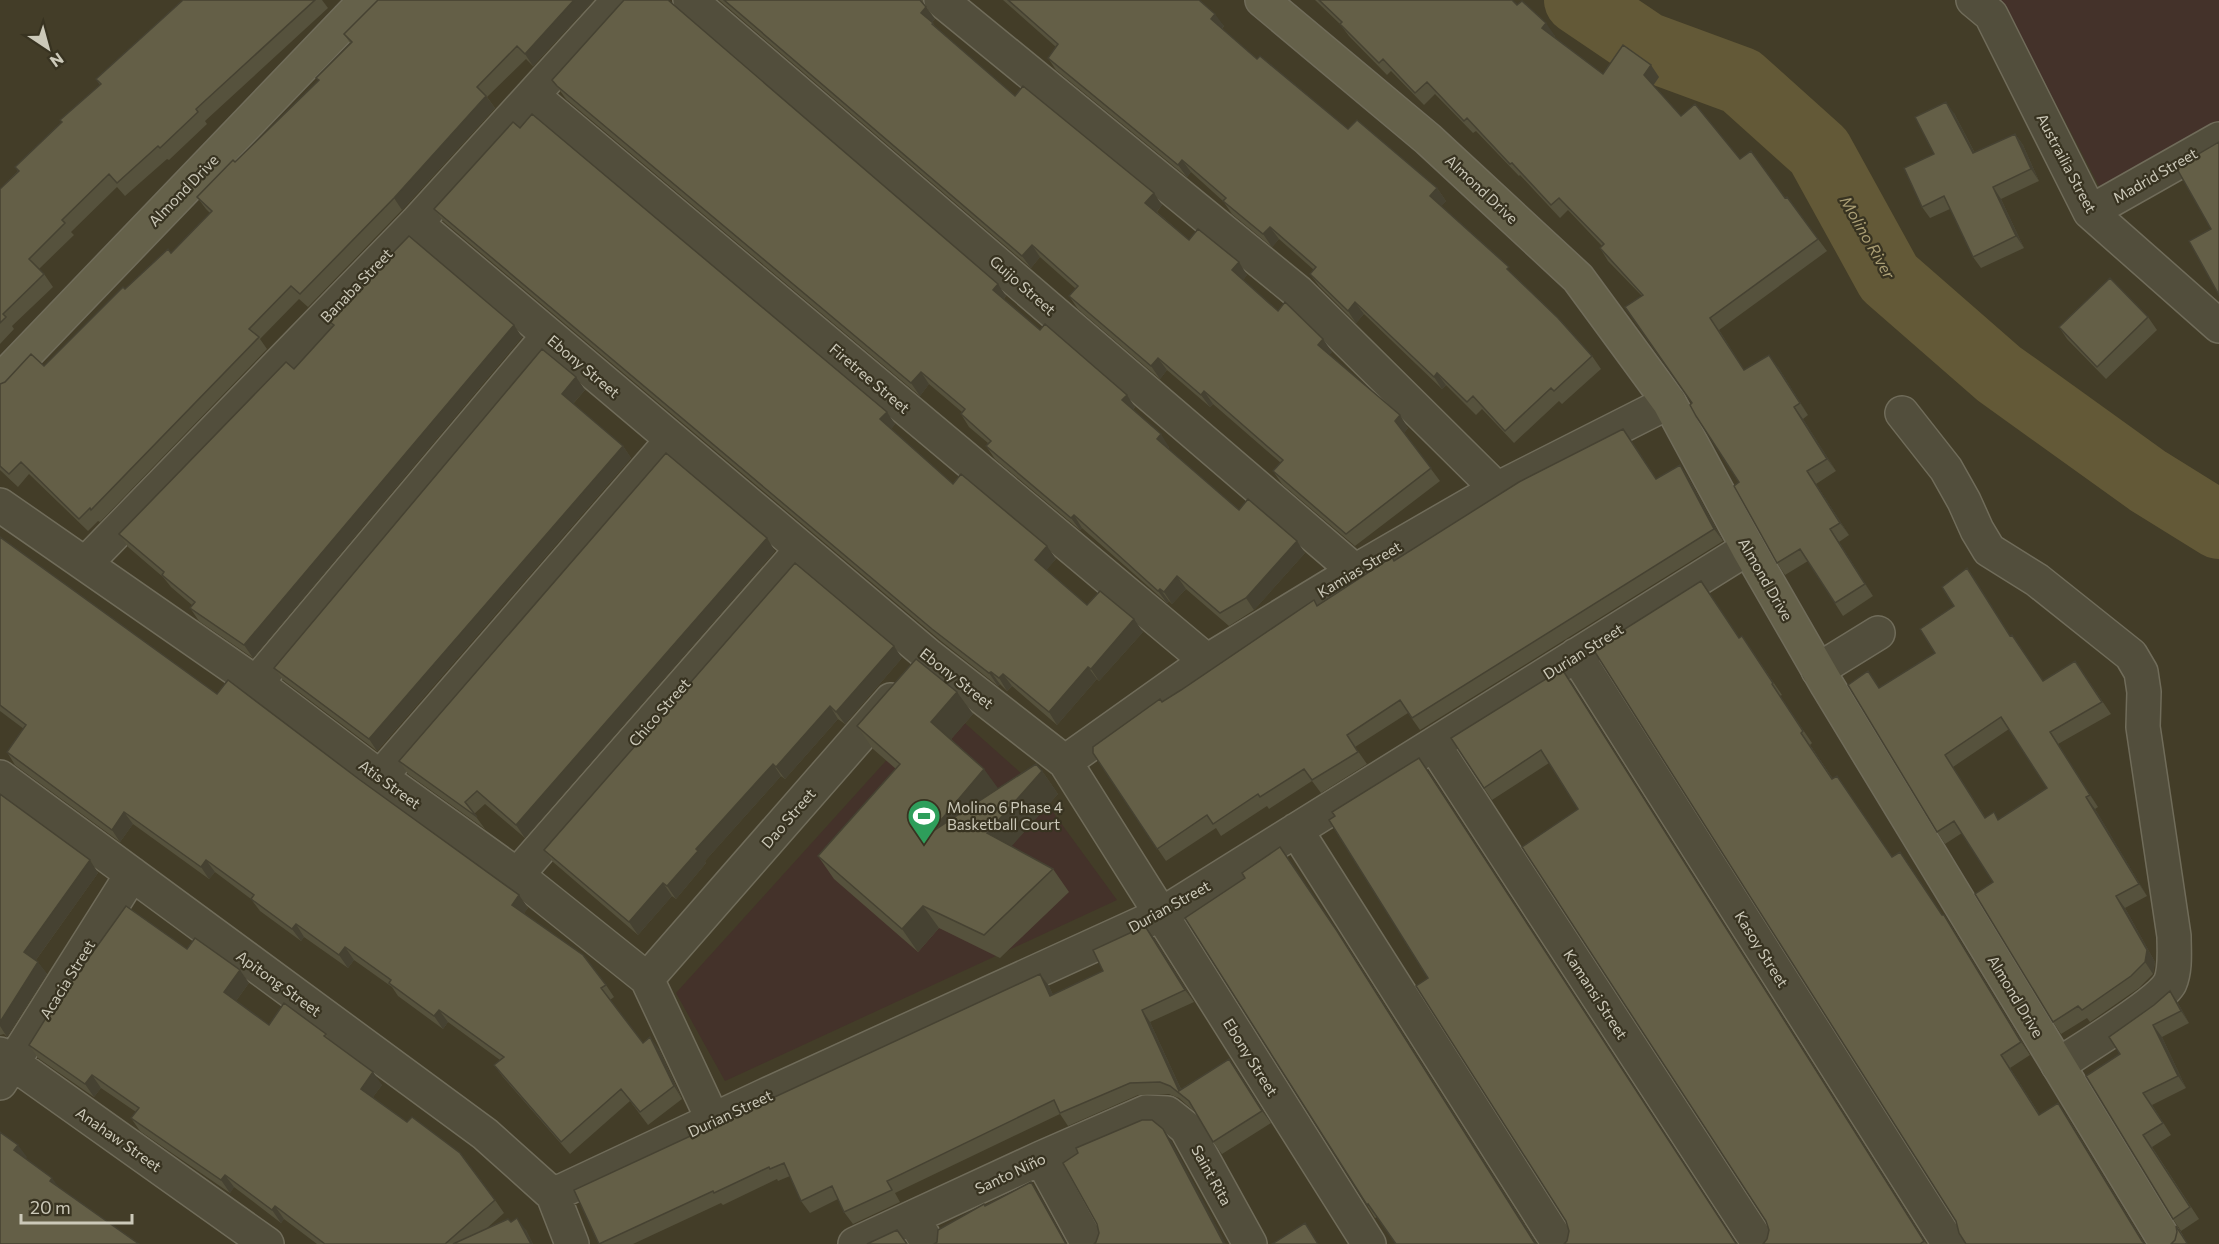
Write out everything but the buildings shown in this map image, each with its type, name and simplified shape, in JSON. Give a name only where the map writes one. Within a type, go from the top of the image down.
[{"type":"street","name":"Almond Drive","points":[[0,381],[366,0]]},
{"type":"street","name":"Banaba Street","points":[[86,563],[416,223],[619,0]]},
{"type":"street","name":"Guijo Street","points":[[690,0],[1355,571]]},
{"type":"street","points":[[941,0],[1298,292],[1497,489]]},
{"type":"street","name":"Almond Drive","points":[[1262,0],[1428,139],[1578,278],[1669,402],[1748,548],[1818,670],[2167,1244]]},
{"type":"street","name":"Austrailia Street","points":[[1973,0],[1991,15],[2090,212],[2219,326]]},
{"type":"street","name":"Firetree Street","points":[[533,96],[1207,661]]},
{"type":"street","name":"Madrid Street","points":[[2090,212],[2219,139]]},
{"type":"street","name":"Ebony Street","points":[[416,223],[930,656],[1065,762],[1369,1244]]},
{"type":"street","points":[[256,683],[548,336]]},
{"type":"street","name":"Kamias Street","points":[[1065,762],[1207,661],[1355,571],[1497,489],[1669,402]]},
{"type":"street","points":[[1902,413],[1946,469],[1989,550],[2037,580],[2131,656],[2141,672],[2144,692],[2143,727],[2174,936],[2174,969],[2169,984],[2146,1006],[2058,1065]]},
{"type":"street","points":[[380,777],[672,440]]},
{"type":"street","name":"Atis Street","points":[[0,505],[256,683],[380,777],[517,875],[647,979],[713,1120]]},
{"type":"street","name":"Durian Street","points":[[553,1196],[1162,914],[1748,548]]},
{"type":"street","name":"Chico Street","points":[[517,875],[802,549]]},
{"type":"street","points":[[1818,670],[1878,633]]},
{"type":"street","name":"Kasoy Street","points":[[1576,655],[1949,1244]]},
{"type":"street","name":"Dao Street","points":[[647,979],[930,656]]},
{"type":"street","name":"Kamansi Street","points":[[1434,745],[1759,1244]]},
{"type":"street","name":"Apitong Street","points":[[0,777],[485,1134],[553,1196]]},
{"type":"street","points":[[1296,830],[1559,1244]]},
{"type":"street","name":"Acacia Street","points":[[4,1067],[132,874]]},
{"type":"street","name":"Anahaw Street","points":[[4,1067],[267,1244]]},
{"type":"street","name":"Santo Niño","points":[[855,1244],[920,1231],[1041,1158],[1146,1112],[1167,1113]]},
{"type":"street","name":"Saint Rita","points":[[1167,1113],[1186,1128],[1250,1244]]},
{"type":"street","points":[[1041,1158],[1088,1244]]},
{"type":"street","points":[[553,1196],[572,1244]]},
{"type":"shaded area","points":[[1998,0],[2219,0],[2219,124],[2101,190],[2005,6]]},
{"type":"shaded area","points":[[940,701],[1031,782],[1117,900],[725,1081],[676,993]]},
{"type":"waterway","name":"Molino River","points":[[1578,0],[1646,46],[1741,81],[1819,151],[1889,278],[1999,374],[2148,481],[2219,525]]},
{"type":"place","name":"Molino 6 Phase 4 Basketball Court","points":[[924,845]]}]
